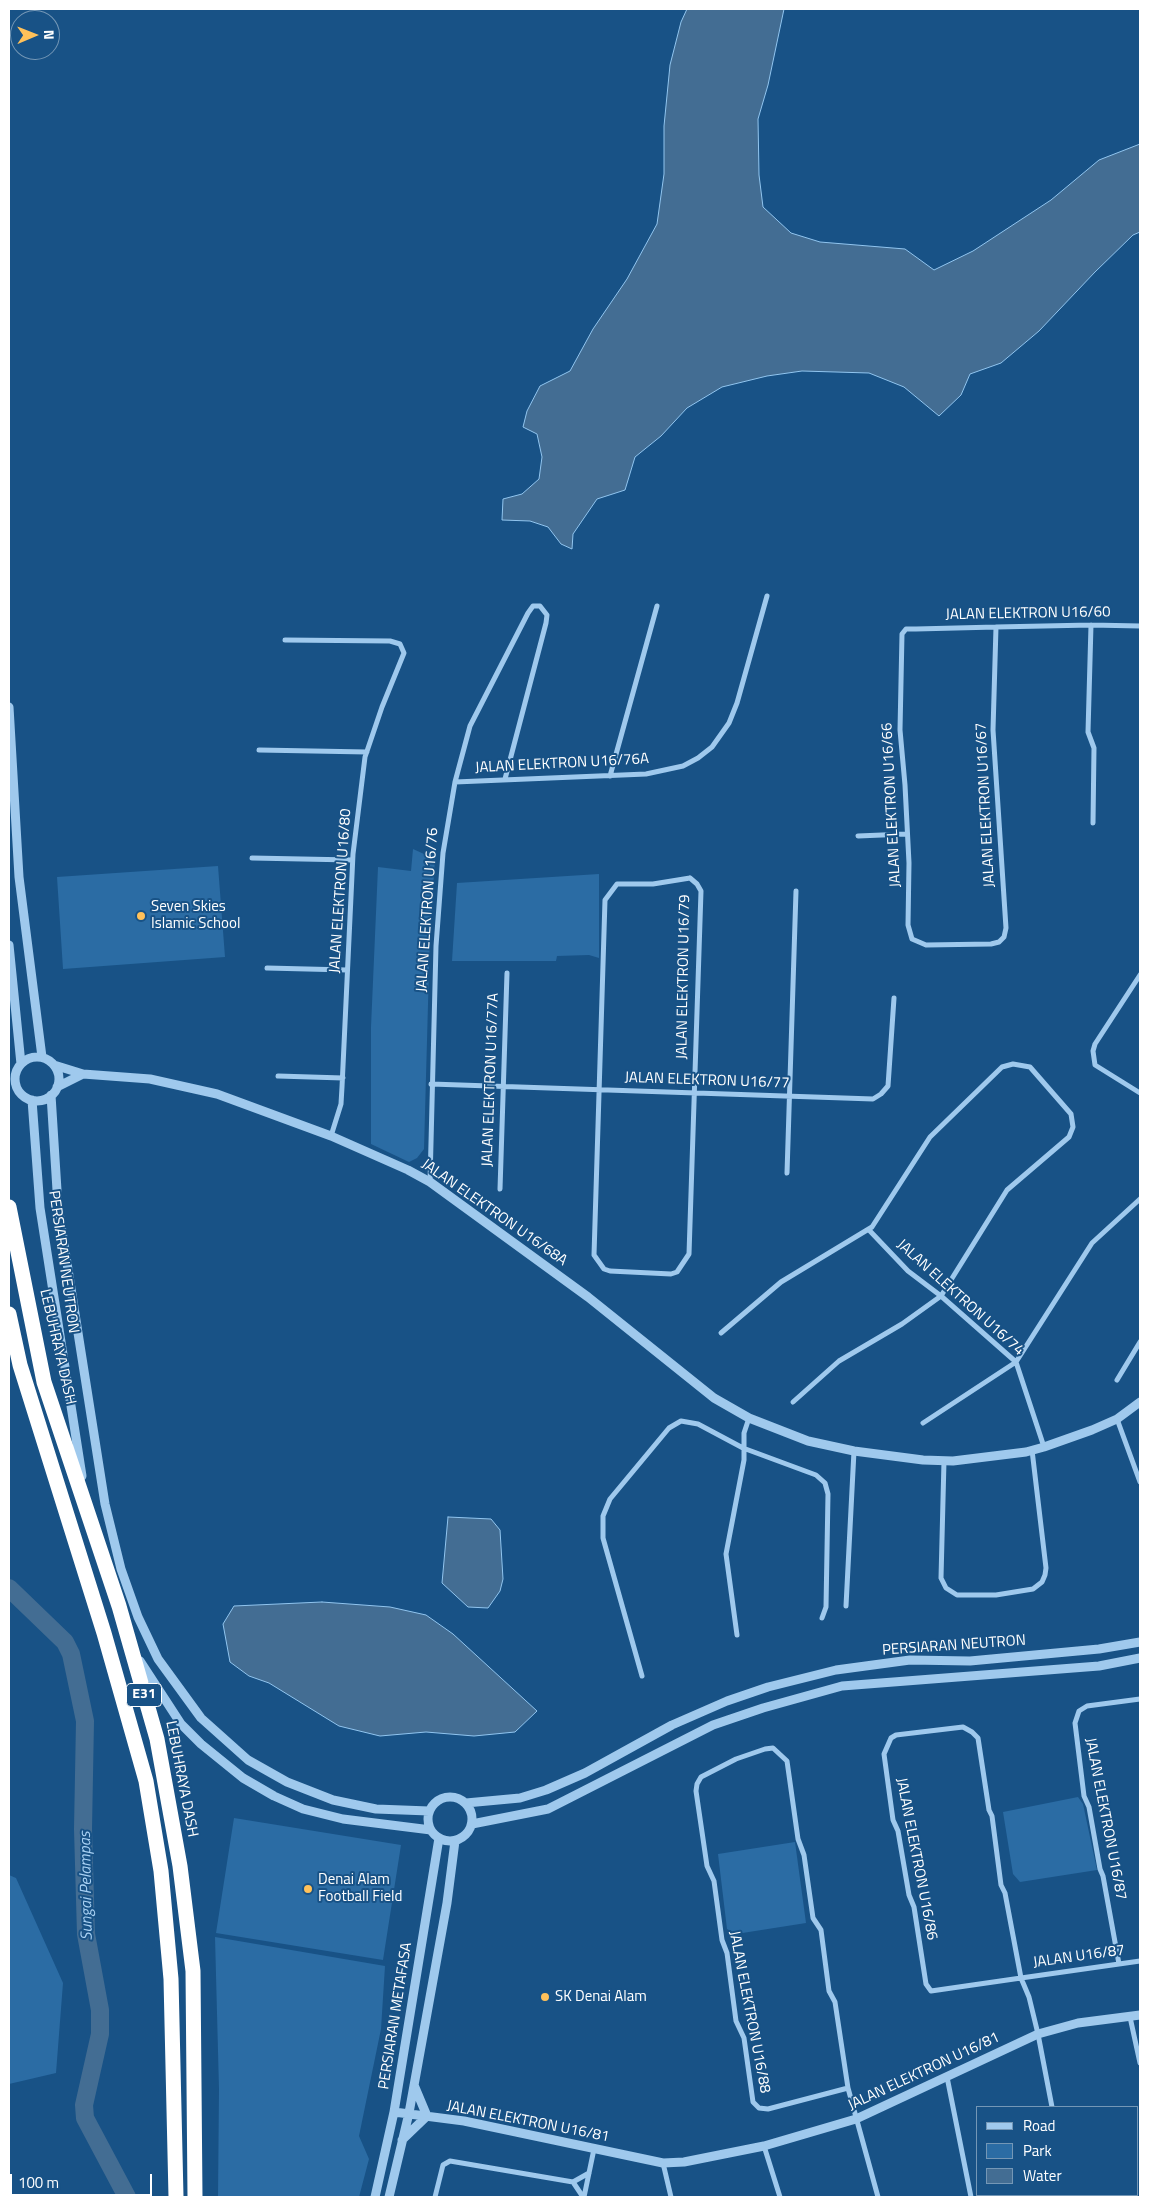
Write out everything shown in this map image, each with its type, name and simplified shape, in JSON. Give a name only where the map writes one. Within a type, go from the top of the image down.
[{"type":"highway","name":"LEBUHRAYA DASH","points":[[9,1207],[44,1382],[119,1606],[157,1738],[180,1866],[193,1971],[195,2197]]},
{"type":"highway","name":"E31","points":[[9,1314],[20,1365],[104,1633],[146,1780],[161,1871],[171,1979],[176,2197]]},
{"type":"street","name":"JALAN ELEKTRON U16/76A","points":[[455,782],[646,774],[683,766],[698,758],[712,747],[729,723],[737,703],[767,596]]},
{"type":"street","name":"JALAN ELEKTRON U16/76","points":[[430,1182],[436,946],[441,872],[455,782],[470,726],[528,612],[533,606],[540,606],[547,615],[546,623],[505,779]]},
{"type":"street","points":[[610,776],[658,606]]},
{"type":"street","points":[[1091,625],[1088,732],[1094,748],[1093,823]]},
{"type":"street","name":"JALAN ELEKTRON U16/60","points":[[916,628],[1140,626]]},
{"type":"street","name":"JALAN ELEKTRON U16/67","points":[[963,944],[991,944],[999,942],[1004,937],[1006,928],[993,730],[996,627]]},
{"type":"street","name":"JALAN ELEKTRON U16/66","points":[[916,628],[906,630],[902,634],[900,641],[900,730],[909,863],[908,925],[912,940],[926,945],[963,944]]},
{"type":"street","name":"JALAN ELEKTRON U16/80","points":[[285,640],[390,640],[400,644],[404,653],[382,707],[367,752],[352,860],[341,1104],[331,1136]]},
{"type":"street","points":[[9,707],[19,877],[42,1057]]},
{"type":"street","points":[[259,750],[367,752]]},
{"type":"street","points":[[858,836],[906,834]]},
{"type":"street","points":[[252,858],[352,860]]},
{"type":"street","name":"JALAN ELEKTRON U16/79","points":[[599,1090],[605,900],[617,884],[654,884],[690,878],[701,891],[694,1093]]},
{"type":"street","points":[[787,1173],[796,891]]},
{"type":"street","points":[[9,945],[21,1064]]},
{"type":"street","points":[[267,968],[347,970]]},
{"type":"street","name":"JALAN ELEKTRON U16/77A","points":[[500,1189],[507,973]]},
{"type":"street","points":[[1140,975],[1095,1044],[1093,1051],[1096,1065],[1140,1093]]},
{"type":"street","name":"JALAN ELEKTRON U16/77","points":[[431,1084],[873,1098],[881,1094],[888,1086],[890,1080],[894,998]]},
{"type":"street","points":[[42,1057],[54,1065],[59,1076],[57,1086],[51,1095],[45,1099],[32,1100],[20,1092],[16,1085],[17,1070],[21,1064],[27,1059],[42,1057]]},
{"type":"street","points":[[721,1333],[781,1282],[869,1230],[930,1137],[1002,1068],[1014,1064],[1030,1066],[1071,1114],[1073,1120],[1072,1133],[1008,1190],[941,1296],[902,1324],[839,1361],[793,1402]]},
{"type":"street","name":"JALAN ELEKTRON U16/68A","points":[[54,1065],[83,1074],[150,1079],[218,1094],[331,1136],[430,1182],[588,1297],[714,1398],[749,1418],[808,1441],[854,1451],[944,1460],[1032,1450],[1092,1430],[1117,1418],[1140,1402]]},
{"type":"street","points":[[57,1086],[83,1074]]},
{"type":"street","points":[[278,1076],[343,1078]]},
{"type":"street","points":[[599,1090],[594,1255],[604,1269],[615,1272],[638,1273],[670,1274],[677,1272],[689,1254],[694,1093]]},
{"type":"street","name":"PERSIARAN NEUTRON","points":[[51,1095],[58,1206],[104,1504],[121,1569],[138,1617],[158,1659],[200,1718],[248,1760],[287,1782],[333,1800],[376,1810],[429,1811]]},
{"type":"street","name":"PERSIARAN NEUTRON","points":[[32,1100],[40,1208],[86,1505],[101,1570],[123,1631],[150,1680],[181,1724],[201,1744],[244,1778],[274,1796],[303,1809],[362,1822],[431,1830]]},
{"type":"street","points":[[923,1423],[1016,1362],[1092,1243],[1140,1199]]},
{"type":"street","name":"JALAN ELEKTRON U16/74","points":[[869,1230],[908,1271],[941,1296],[1016,1362],[1044,1447]]},
{"type":"street","points":[[1117,1380],[1140,1342]]},
{"type":"street","points":[[737,1635],[726,1554],[744,1460],[744,1433],[749,1418]]},
{"type":"street","points":[[1117,1418],[1140,1482]]},
{"type":"street","points":[[642,1676],[603,1538],[603,1516],[610,1499],[669,1428],[676,1423],[686,1421],[698,1424],[743,1448],[816,1476],[825,1483],[828,1494],[826,1607],[822,1618]]},
{"type":"street","points":[[944,1460],[941,1578],[946,1588],[957,1596],[996,1595],[1033,1589],[1042,1582],[1045,1576],[1046,1568],[1032,1450]]},
{"type":"street","points":[[846,1606],[854,1451]]},
{"type":"street","name":"PERSIARAN NEUTRON","points":[[466,1803],[520,1798],[546,1790],[585,1773],[672,1725],[727,1701],[768,1687],[836,1670],[910,1660],[980,1660],[1098,1649],[1140,1642]]},
{"type":"street","name":"PERSIARAN NEUTRON","points":[[472,1824],[548,1809],[713,1726],[763,1708],[842,1686],[1099,1666],[1140,1658]]},
{"type":"street","name":"JALAN ELEKTRON U16/87","points":[[1119,1964],[1089,1807],[1084,1796],[1074,1723],[1079,1711],[1087,1706],[1140,1699]]},
{"type":"street","name":"JALAN ELEKTRON U16/86","points":[[1021,1978],[931,1991],[926,1984],[914,1907],[909,1895],[898,1831],[893,1820],[884,1754],[886,1747],[896,1735],[963,1727],[978,1738],[992,1816],[1001,1885],[1005,1893],[1021,1978],[1038,2034],[1052,2106]]},
{"type":"street","name":"JALAN ELEKTRON U16/88","points":[[773,1748],[787,1761],[798,1839],[804,1855],[813,1918],[821,1930],[829,1991],[835,2002],[848,2088],[768,2109],[759,2108],[753,2102],[744,2038],[736,2021],[727,1953],[722,1940],[714,1881],[708,1866],[696,1791],[701,1777],[736,1759],[765,1749],[773,1748]]},
{"type":"street","points":[[453,1797],[466,1803],[470,1810],[472,1824],[466,1835],[454,1841],[439,1838],[431,1830],[428,1818],[429,1811],[439,1800],[453,1797]]},
{"type":"street","name":"PERSIARAN METAFASA","points":[[375,2197],[394,2112],[439,1838]]},
{"type":"street","name":"PERSIARAN METAFASA","points":[[389,2197],[409,2113],[447,1903],[454,1841]]},
{"type":"street","name":"JALAN U16/87","points":[[1021,1978],[1140,1960]]},
{"type":"street","name":"JALAN ELEKTRON U16/81","points":[[394,2112],[464,2121],[663,2163],[684,2162],[764,2146],[856,2119],[1038,2034],[1078,2023],[1140,2015]]},
{"type":"street","points":[[1130,2017],[1140,2063]]},
{"type":"street","points":[[947,2077],[971,2197]]},
{"type":"street","points":[[402,2140],[427,2116],[414,2084]]},
{"type":"street","points":[[848,2088],[878,2197]]},
{"type":"street","points":[[764,2146],[780,2197]]},
{"type":"street","points":[[583,2197],[594,2149]]},
{"type":"street","points":[[435,2197],[443,2165],[450,2161],[573,2182],[589,2173]]},
{"type":"street","points":[[663,2163],[671,2197]]},
{"type":"street","points":[[573,2182],[583,2197]]},
{"type":"green space","points":[[413,849],[435,859],[430,932],[424,1149],[417,1158],[409,1162],[371,1144],[371,1027],[378,867],[411,871]]},
{"type":"green space","points":[[218,866],[225,957],[63,969],[57,877]]},
{"type":"green space","points":[[599,874],[599,958],[589,955],[557,956],[556,961],[452,961],[457,883]]},
{"type":"green space","points":[[1078,1797],[1083,1804],[1097,1870],[1020,1882],[1013,1874],[1003,1812]]},
{"type":"green space","name":"Denai Alam Football Field","points":[[234,1818],[401,1845],[383,1960],[216,1933]]},
{"type":"green space","points":[[795,1842],[806,1923],[736,1934],[727,1929],[718,1854]]},
{"type":"green space","points":[[9,1875],[16,1878],[63,1983],[56,2073],[9,2084]]},
{"type":"green space","points":[[215,1937],[385,1966],[381,2029],[359,2136],[369,2159],[359,2197],[218,2197],[219,2089]]},
{"type":"water","points":[[687,9],[784,9],[768,85],[758,119],[759,175],[763,207],[791,233],[820,242],[905,249],[934,270],[973,251],[1051,200],[1099,160],[1140,144],[1140,232],[1133,235],[1095,272],[1039,331],[1001,363],[970,374],[961,395],[939,416],[904,387],[869,373],[802,371],[767,376],[722,387],[687,408],[661,436],[635,457],[625,490],[597,499],[573,534],[572,549],[561,544],[548,527],[530,521],[502,520],[503,499],[522,494],[539,479],[542,457],[537,434],[523,427],[527,411],[540,386],[570,371],[593,329],[627,279],[657,224],[664,174],[664,126],[670,65],[681,22]]},
{"type":"water","points":[[448,1517],[491,1519],[500,1530],[503,1579],[500,1591],[488,1608],[468,1607],[442,1583]]},
{"type":"water","points":[[322,1602],[390,1607],[426,1615],[453,1634],[537,1711],[515,1732],[474,1736],[426,1732],[380,1736],[339,1726],[269,1683],[249,1676],[230,1662],[223,1624],[234,1606]]},
{"type":"waterway","name":"Sungai Pelampas","points":[[9,1588],[65,1642],[71,1654],[85,1721],[83,1829],[86,1934],[100,2010],[100,2034],[84,2105],[85,2118],[127,2197]]},
{"type":"place","name":"Seven Skies Islamic School","points":[[141,916]]},
{"type":"place","name":"Denai Alam Football Field","points":[[308,1889]]},
{"type":"place","name":"SK Denai Alam","points":[[545,1997]]}]
